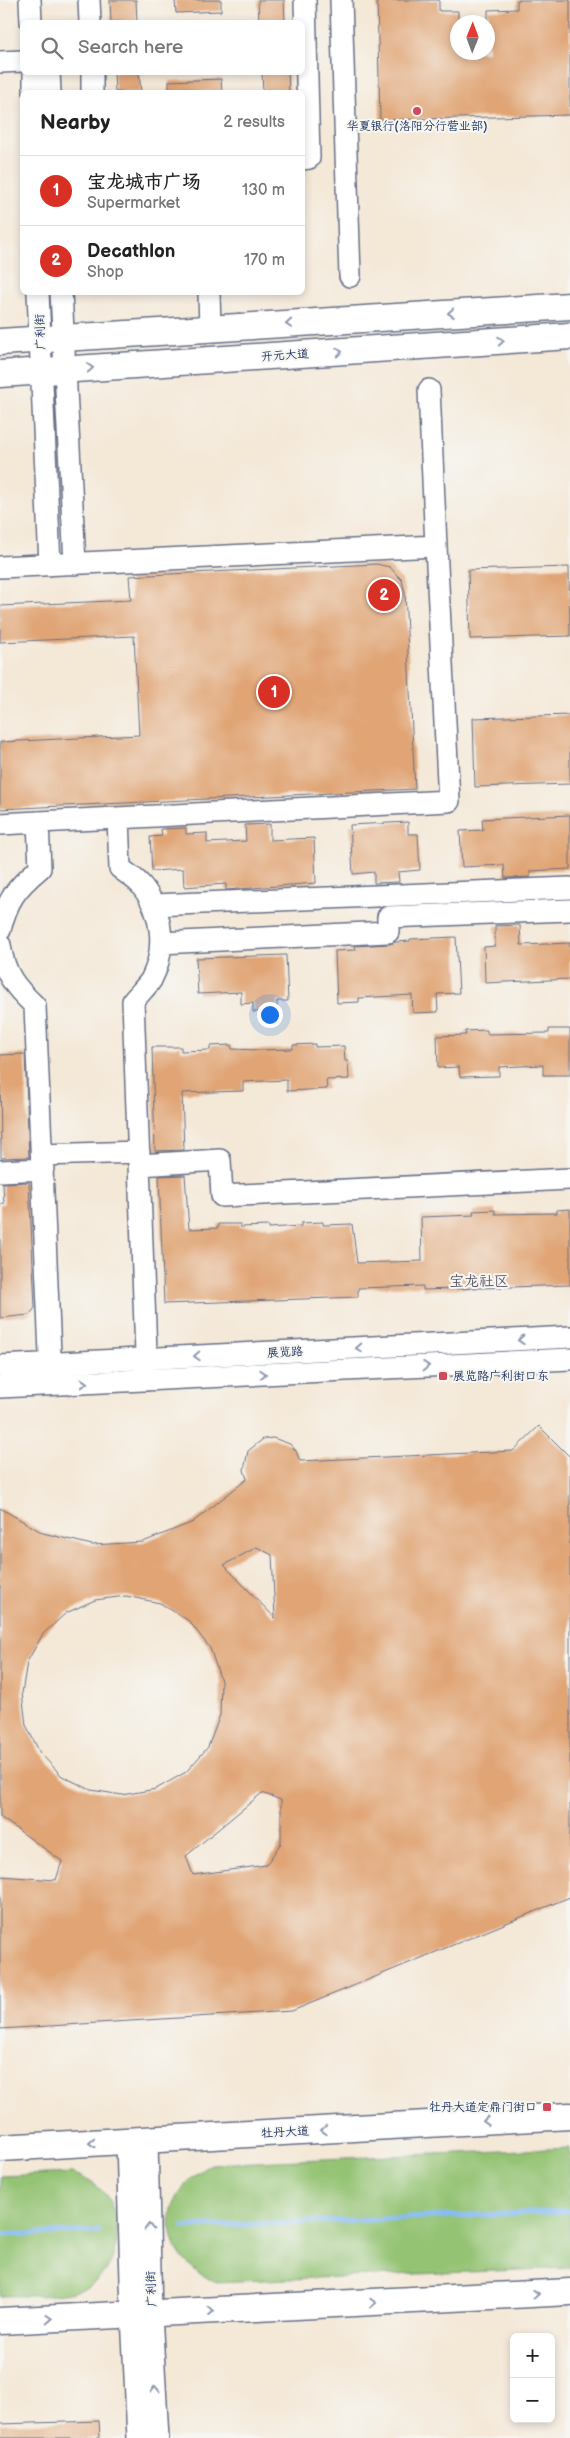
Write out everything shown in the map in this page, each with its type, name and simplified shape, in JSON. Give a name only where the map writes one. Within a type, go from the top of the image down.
[{"type":"main road","points":[[0,342],[570,306]]},
{"type":"main road","name":"开元大道","points":[[0,374],[570,336]]},
{"type":"main road","name":"牡丹大道","points":[[0,2148],[570,2116]]},
{"type":"main road","points":[[0,2321],[570,2292]]},
{"type":"street","points":[[30,0],[31,20]]},
{"type":"street","points":[[45,0],[46,20]]},
{"type":"street","points":[[89,0],[90,20]]},
{"type":"street","points":[[305,0],[309,158],[305,159]]},
{"type":"street","points":[[341,0],[350,276]]},
{"type":"street","points":[[0,62],[20,60]]},
{"type":"street","points":[[34,75],[34,90]]},
{"type":"street","points":[[49,75],[50,90]]},
{"type":"street","points":[[92,75],[92,90]]},
{"type":"street","name":"广利街","points":[[39,295],[51,339],[52,371]]},
{"type":"street","name":"广利街","points":[[51,339],[60,295]]},
{"type":"street","points":[[209,295],[210,329]]},
{"type":"street","points":[[52,371],[68,455],[75,564]]},
{"type":"street","points":[[50,565],[45,456],[52,371]]},
{"type":"street","points":[[0,824],[449,802],[429,390]]},
{"type":"street","points":[[0,567],[436,546]]},
{"type":"street","points":[[118,818],[120,868],[140,884],[154,905],[161,931],[160,957],[150,981],[133,1001],[147,1380]]},
{"type":"street","points":[[1,922],[4,909],[19,886],[40,868],[38,822]]},
{"type":"street","points":[[154,905],[570,888]]},
{"type":"street","points":[[161,943],[388,932],[388,917],[570,910]]},
{"type":"street","points":[[0,947],[2,963],[15,988],[35,1006],[51,1374]]},
{"type":"street","points":[[0,1171],[42,1162],[139,1158],[220,1160],[222,1196],[570,1179]]},
{"type":"street","name":"展览路","points":[[0,1387],[51,1374],[146,1359],[570,1337]]},
{"type":"street","name":"展览路","points":[[0,1366],[51,1374],[147,1380],[570,1358]]},
{"type":"street","name":"广利街","points":[[137,2140],[142,2314],[138,2438]]},
{"type":"street","name":"广利街","points":[[142,2314],[158,2438]]},
{"type":"green space","points":[[570,2148],[570,2268],[214,2282],[195,2270],[181,2256],[173,2240],[170,2224],[172,2208],[180,2192],[193,2177],[211,2164]]},
{"type":"green space","points":[[73,2173],[100,2189],[113,2208],[116,2221],[116,2246],[106,2270],[98,2280],[77,2291],[45,2296],[0,2296],[0,2176]]},
{"type":"building","points":[[110,0],[136,0],[137,20],[111,20]]},
{"type":"building","points":[[175,0],[221,0],[221,11],[176,13]]},
{"type":"building","points":[[258,0],[284,0],[285,20],[259,20]]},
{"type":"building","points":[[377,0],[439,0],[439,11],[458,11],[458,15],[450,15],[450,60],[495,60],[495,15],[488,15],[488,10],[517,9],[517,0],[570,0],[570,115],[380,120]]},
{"type":"building","points":[[114,75],[139,75],[141,90],[115,90]]},
{"type":"building","points":[[262,75],[288,75],[289,90],[263,90]]},
{"type":"building","points":[[221,79],[222,90],[169,90],[169,81]]},
{"type":"building","points":[[376,564],[390,567],[402,580],[405,593],[415,789],[0,809],[0,742],[139,735],[134,636],[0,642],[0,606],[131,600],[129,576]]},
{"type":"building","points":[[569,567],[570,636],[470,639],[468,570]]},
{"type":"building","points":[[570,715],[570,784],[475,787],[473,718]]},
{"type":"building","points":[[570,815],[570,869],[530,871],[530,877],[505,878],[504,865],[462,867],[460,831],[483,830],[482,819]]},
{"type":"building","points":[[408,822],[408,834],[418,834],[420,870],[398,872],[399,882],[374,883],[374,872],[353,874],[350,825]]},
{"type":"building","points":[[270,824],[270,840],[314,838],[316,883],[226,890],[226,884],[184,887],[183,869],[152,871],[150,837],[162,836],[161,829],[186,828],[186,834],[207,833],[207,843],[246,841],[245,825]]},
{"type":"building","points":[[520,925],[521,945],[570,943],[570,979],[485,983],[484,947],[495,946],[495,926]]},
{"type":"building","points":[[456,937],[459,993],[437,994],[438,1012],[413,1013],[412,995],[359,998],[359,1002],[337,1003],[335,951],[356,950],[355,946],[389,944],[410,941],[410,939]]},
{"type":"building","points":[[286,955],[288,1001],[277,1001],[277,1011],[253,1012],[253,1003],[241,1004],[241,992],[198,994],[196,958]]},
{"type":"building","points":[[549,1029],[570,1029],[570,1075],[543,1075],[543,1065],[499,1067],[499,1076],[460,1077],[459,1067],[438,1068],[437,1036],[466,1035],[465,1031],[487,1030],[487,1034],[549,1033]]},
{"type":"building","points":[[315,1044],[315,1047],[344,1046],[345,1061],[348,1061],[349,1079],[326,1080],[327,1089],[287,1091],[287,1080],[243,1082],[243,1091],[182,1093],[184,1150],[155,1151],[152,1047],[181,1047],[181,1051],[210,1050],[210,1046],[231,1045],[232,1049],[261,1050],[293,1049],[293,1045]]},
{"type":"building","points":[[25,1054],[29,1157],[1,1158],[0,1055]]},
{"type":"building","points":[[185,1175],[189,1229],[218,1228],[218,1224],[240,1224],[240,1227],[269,1226],[269,1228],[301,1226],[301,1223],[323,1222],[323,1225],[352,1224],[357,1263],[422,1261],[421,1217],[474,1215],[473,1211],[495,1210],[495,1214],[557,1213],[557,1210],[570,1209],[570,1285],[423,1290],[423,1286],[358,1288],[358,1297],[164,1304],[159,1176]]},
{"type":"building","points":[[29,1182],[35,1308],[29,1315],[0,1318],[0,1204],[4,1204],[3,1183]]},
{"type":"building","points":[[539,1426],[570,1457],[570,1897],[292,2011],[0,2029],[0,1876],[56,1880],[62,1861],[0,1817],[0,1508],[43,1533],[92,1545],[143,1542],[193,1522],[247,1479],[244,1470],[248,1451],[263,1439],[273,1438],[290,1444],[296,1451],[300,1461],[513,1451]],"holes":[[[257,1547],[272,1555],[275,1618],[224,1565]],[[126,1596],[160,1603],[189,1621],[210,1648],[221,1681],[220,1715],[208,1747],[186,1772],[156,1789],[122,1795],[91,1790],[62,1776],[40,1753],[26,1725],[22,1693],[27,1662],[43,1634],[66,1613],[95,1600]],[[262,1793],[281,1800],[281,1843],[266,1865],[193,1875],[186,1856]]]},
{"type":"building","points":[[99,2421],[100,2438],[0,2438],[0,2424]]},
{"type":"waterway","points":[[183,2227],[570,2211]]},
{"type":"waterway","points":[[0,2235],[99,2231]]},
{"type":"place","name":"华夏银行(洛阳分行营业部)","points":[[417,111]]},
{"type":"place","name":"Decathlon","points":[[384,595]]},
{"type":"place","name":"宝龙城市广场","points":[[274,692]]},
{"type":"place","name":"展览路广利街口东","points":[[443,1376]]},
{"type":"place","name":"牡丹大道定鼎门街口","points":[[547,2107]]},
{"type":"district","name":"宝龙社区","points":[[479,1281]]}]
